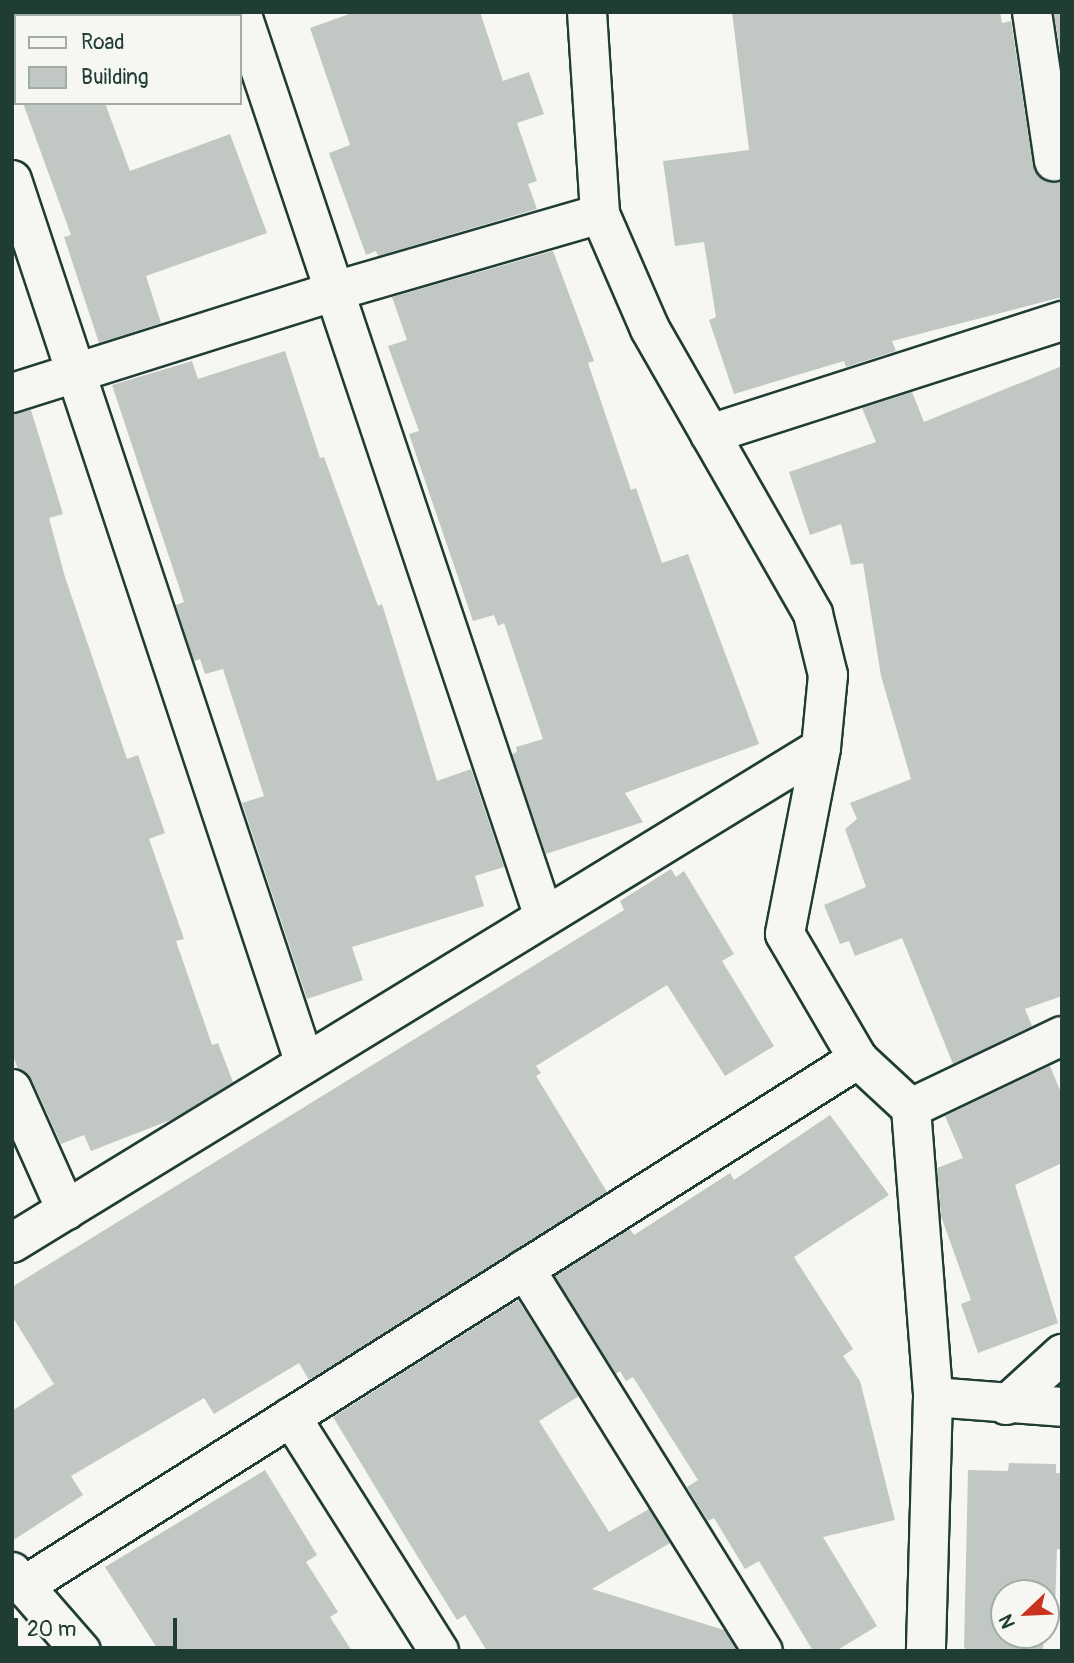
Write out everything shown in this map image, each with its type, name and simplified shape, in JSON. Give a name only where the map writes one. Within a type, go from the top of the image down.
[{"type":"street","points":[[587,12],[600,214],[649,329],[813,614],[828,675],[821,748],[785,934],[858,1059],[911,1108],[933,1397],[926,1651]]},
{"type":"street","points":[[1032,12],[1054,161]]},
{"type":"street","points":[[242,15],[544,917]]},
{"type":"street","points":[[12,180],[74,374],[305,1064]]},
{"type":"street","points":[[12,393],[335,291],[600,214]]},
{"type":"street","points":[[710,434],[1062,321]]},
{"type":"street","points":[[12,1243],[821,748]]},
{"type":"street","points":[[911,1108],[1062,1036]]},
{"type":"street","points":[[81,1651],[18,1579],[292,1418],[858,1059]]},
{"type":"street","points":[[12,1089],[66,1210]]},
{"type":"street","points":[[525,1269],[763,1651]]},
{"type":"street","points":[[1006,1405],[1062,1354]]},
{"type":"street","points":[[933,1397],[1006,1405],[1062,1407]]},
{"type":"street","points":[[292,1418],[439,1651]]},
{"type":"building","points":[[355,12],[480,12],[503,81],[529,72],[544,114],[517,123],[537,181],[528,184],[537,209],[378,256],[376,251],[366,255],[329,153],[350,145],[310,28]]},
{"type":"building","points":[[732,12],[1000,12],[1002,23],[1011,21],[1033,165],[1045,181],[1062,181],[1062,297],[892,341],[896,351],[846,367],[844,361],[734,394],[709,320],[716,317],[704,242],[675,246],[663,161],[749,150]]},
{"type":"building","points":[[1062,13],[1062,64],[1054,14]]},
{"type":"building","points":[[24,105],[106,105],[130,171],[230,134],[267,233],[146,276],[161,323],[99,343],[64,237],[71,235]]},
{"type":"building","points":[[553,251],[594,361],[588,363],[631,490],[636,488],[662,563],[688,554],[759,744],[625,793],[643,822],[546,854],[512,754],[517,752],[516,747],[543,739],[504,623],[498,626],[494,615],[473,621],[409,434],[419,431],[388,346],[407,340],[392,297]]},
{"type":"building","points":[[285,351],[320,458],[324,457],[378,606],[382,604],[437,781],[471,769],[504,867],[475,876],[484,906],[352,947],[363,980],[307,999],[242,803],[264,796],[223,669],[205,674],[200,659],[194,661],[176,605],[184,602],[112,385],[192,361],[198,379]]},
{"type":"building","points":[[1062,366],[1062,996],[1025,1009],[1032,1026],[953,1064],[902,938],[855,956],[849,941],[840,944],[824,905],[866,887],[845,829],[857,819],[850,803],[911,779],[881,676],[863,563],[851,565],[841,524],[810,535],[789,472],[876,442],[862,408],[912,392],[924,422]]},
{"type":"building","points":[[31,410],[63,514],[49,518],[65,577],[127,759],[138,755],[165,833],[149,839],[184,939],[176,941],[212,1045],[218,1043],[233,1082],[173,1119],[91,1151],[84,1135],[61,1144],[32,1080],[18,1069],[12,1053],[12,414]]},
{"type":"building","points":[[671,869],[676,877],[684,871],[734,954],[722,961],[774,1046],[725,1076],[667,985],[536,1066],[541,1073],[536,1076],[607,1192],[309,1380],[299,1363],[214,1414],[204,1398],[71,1476],[83,1495],[12,1541],[12,1411],[54,1384],[12,1316],[12,1287],[624,910],[620,901]]},
{"type":"building","points":[[1050,1066],[1062,1095],[1062,1163],[1015,1185],[1058,1323],[978,1353],[961,1304],[971,1300],[941,1216],[937,1168],[963,1158],[945,1116]]},
{"type":"building","points":[[830,1115],[889,1195],[794,1257],[853,1349],[843,1356],[860,1381],[895,1520],[823,1537],[877,1626],[836,1651],[813,1651],[759,1561],[745,1569],[714,1518],[708,1521],[687,1487],[698,1480],[633,1377],[626,1381],[620,1371],[616,1374],[555,1276],[630,1229],[634,1235],[730,1173],[734,1180]]},
{"type":"building","points":[[518,1300],[579,1396],[539,1421],[609,1532],[649,1509],[670,1543],[592,1589],[724,1630],[737,1651],[487,1651],[465,1615],[457,1620],[333,1417]]},
{"type":"building","points":[[1009,1463],[1056,1464],[1056,1473],[1062,1473],[1062,1550],[1057,1549],[1056,1579],[990,1579],[990,1649],[1043,1651],[970,1651],[964,1648],[968,1470],[1008,1471]]},
{"type":"building","points":[[265,1470],[317,1555],[306,1562],[338,1612],[330,1617],[352,1651],[159,1651],[105,1567]]}]
